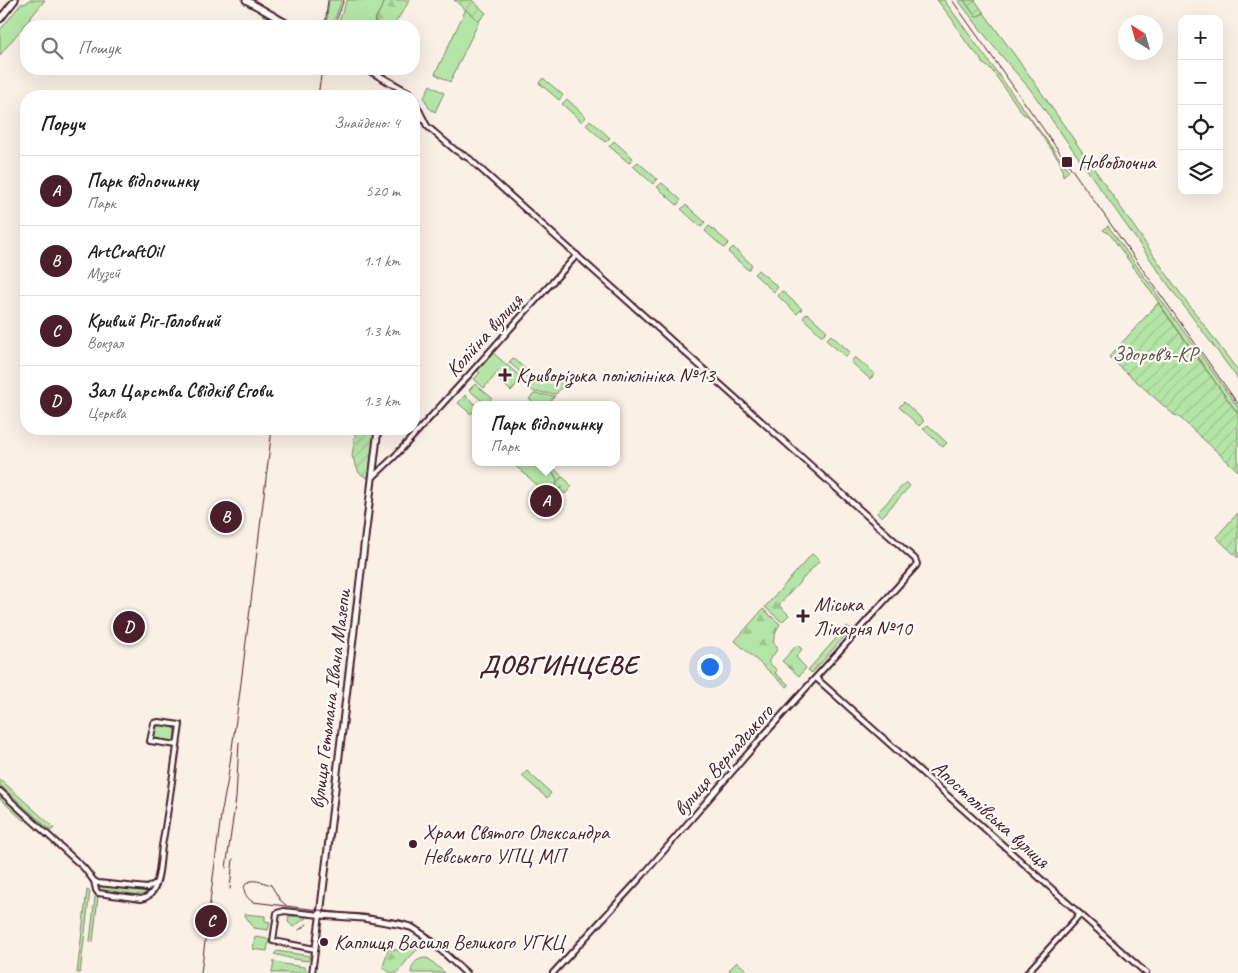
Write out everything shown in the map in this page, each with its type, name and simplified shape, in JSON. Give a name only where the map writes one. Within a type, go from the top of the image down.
[{"type":"main road","points":[[0,18],[15,0]]},
{"type":"main road","points":[[246,0],[281,20]]},
{"type":"main road","points":[[378,75],[404,90]]},
{"type":"main road","name":"вулиця Гетьмана Івана Мазепи","points":[[320,914],[377,435]]},
{"type":"main road","points":[[320,914],[363,918],[411,927],[428,938],[466,973]]},
{"type":"street","points":[[420,110],[429,129],[459,154],[470,159],[577,255]]},
{"type":"street","name":"Колійна вулиця","points":[[420,429],[577,255]]},
{"type":"street","name":"вулиця Вернадського","points":[[553,973],[917,564],[915,559],[577,255]]},
{"type":"street","name":"Колійна вулиця","points":[[372,478],[414,435]]},
{"type":"street","name":"Апостолівська вулиця","points":[[816,678],[1146,973]]},
{"type":"street","points":[[0,790],[84,868],[94,881],[98,893],[137,900],[145,898],[150,896],[156,883],[167,816],[180,725],[156,722],[153,724],[150,741],[177,745]]},
{"type":"street","points":[[94,881],[146,888],[156,883]]},
{"type":"street","points":[[315,949],[273,941],[277,913],[284,911],[320,914]]},
{"type":"street","name":"вулиця Гетьмана Івана Мазепи","points":[[312,973],[320,914]]},
{"type":"street","points":[[1027,973],[1080,914]]},
{"type":"green space","points":[[29,0],[45,0],[29,20],[20,20],[20,31],[0,55],[0,30],[21,4],[27,3]]},
{"type":"green space","points":[[329,0],[342,0],[334,20],[327,20]]},
{"type":"green space","points":[[347,0],[386,0],[375,20],[339,20]]},
{"type":"green space","points":[[386,0],[410,0],[397,20],[375,20]]},
{"type":"green space","points":[[454,0],[472,0],[486,13],[479,21]]},
{"type":"green space","points":[[937,0],[944,0],[1069,171],[1063,176],[1059,160],[1028,116],[1023,114],[991,69],[982,63]]},
{"type":"green space","points":[[958,0],[964,0],[976,17],[984,13],[1175,286],[1238,371],[1238,379],[1172,290],[1030,89],[994,47]]},
{"type":"green space","points":[[964,0],[975,0],[984,13],[976,17]]},
{"type":"green space","points":[[466,9],[479,21],[450,82],[435,74]]},
{"type":"green space","points":[[261,11],[277,20],[267,20]]},
{"type":"green space","points":[[543,78],[563,95],[559,100],[539,83]]},
{"type":"green space","points":[[430,85],[444,93],[435,112],[429,108],[424,98]]},
{"type":"green space","points":[[567,99],[586,117],[582,122],[562,104]]},
{"type":"green space","points":[[590,120],[610,138],[605,142],[586,125]]},
{"type":"green space","points":[[614,141],[633,158],[629,163],[609,146]]},
{"type":"green space","points":[[638,162],[657,179],[653,184],[633,166]]},
{"type":"green space","points":[[662,183],[681,200],[677,205],[657,187]]},
{"type":"green space","points":[[686,205],[705,222],[701,227],[681,209]]},
{"type":"green space","points":[[709,226],[729,243],[724,248],[705,231]]},
{"type":"green space","points":[[1108,226],[1238,407],[1238,414],[1112,237],[1103,230]]},
{"type":"green space","points":[[733,247],[752,265],[748,270],[728,252]]},
{"type":"green space","points":[[758,270],[778,287],[774,292],[754,274]]},
{"type":"green space","points":[[782,291],[802,309],[797,314],[778,296]]},
{"type":"green space","name":"Здоров'я-КР","points":[[1158,303],[1238,414],[1238,471],[1109,357]]},
{"type":"green space","points":[[807,313],[827,331],[822,336],[803,318]]},
{"type":"green space","points":[[831,335],[850,352],[846,357],[826,340]]},
{"type":"green space","points":[[493,353],[522,378],[511,391],[500,381],[505,375],[500,370],[484,388],[474,379],[480,373],[477,371]]},
{"type":"green space","points":[[855,357],[875,374],[870,379],[851,362]]},
{"type":"green space","points":[[513,358],[539,381],[548,371],[563,386],[556,394],[534,392],[528,386],[531,382],[509,362]]},
{"type":"green space","points":[[475,384],[492,398],[490,401],[482,401],[469,390]]},
{"type":"green space","points":[[534,394],[555,396],[551,401],[531,401],[529,399]]},
{"type":"green space","points":[[465,395],[472,401],[472,413],[471,414],[458,403]]},
{"type":"green space","points":[[904,402],[924,421],[919,426],[899,407]]},
{"type":"green space","points":[[928,425],[947,443],[943,447],[923,429]]},
{"type":"green space","points":[[355,435],[377,435],[373,481],[359,473],[352,456]]},
{"type":"green space","points":[[516,466],[546,466],[555,476],[557,483],[551,490],[544,491]]},
{"type":"green space","points":[[545,466],[551,466],[562,476],[559,480],[563,477],[572,486],[565,494],[560,489],[562,487],[559,489],[556,487],[557,483],[553,473]]},
{"type":"green space","points":[[906,482],[910,486],[882,517],[877,513]]},
{"type":"green space","points":[[545,495],[553,502],[551,509],[539,501]]},
{"type":"green space","points":[[1238,513],[1238,558],[1216,537]]},
{"type":"green space","points":[[812,554],[820,560],[779,605],[789,615],[782,622],[765,607]]},
{"type":"green space","points":[[763,609],[780,624],[773,642],[777,646],[777,650],[768,662],[777,670],[775,673],[789,685],[787,687],[735,641]]},
{"type":"green space","points":[[847,626],[851,629],[812,673],[808,670]]},
{"type":"green space","points":[[797,645],[802,649],[796,657],[806,668],[799,676],[782,661]]},
{"type":"green space","points":[[161,724],[173,726],[175,729],[174,740],[159,740],[154,735],[157,727]]},
{"type":"green space","points":[[527,771],[551,793],[547,798],[522,776]]},
{"type":"green space","points":[[0,779],[54,828],[51,831],[0,785]]},
{"type":"green space","points":[[0,794],[26,818],[24,821],[0,799]]},
{"type":"green space","points":[[100,886],[143,890],[145,895],[142,897],[102,892],[98,890]]},
{"type":"green space","points":[[87,890],[90,891],[80,973],[77,973]]},
{"type":"green space","points":[[95,897],[98,897],[93,942],[90,941]]},
{"type":"green space","points":[[244,914],[265,916],[265,921],[270,922],[268,930],[254,928]]},
{"type":"green space","points":[[289,916],[306,916],[306,918],[293,927],[288,922]]},
{"type":"green space","points":[[255,937],[269,939],[267,951],[253,949]]},
{"type":"green space","points":[[419,941],[423,944],[397,973],[390,973],[383,967],[388,949],[400,950]]},
{"type":"green space","points":[[277,951],[310,956],[308,961],[293,959],[274,954]]},
{"type":"green space","points":[[425,958],[429,959],[445,973],[411,973],[415,962]]},
{"type":"green space","points":[[274,961],[304,967],[308,973],[272,973]]},
{"type":"green space","points":[[737,962],[750,973],[733,973],[729,970]]},
{"type":"tram line","points":[[286,905],[280,900],[271,885],[253,881],[245,885],[244,891],[253,902],[401,920],[414,925],[423,930],[469,973]]},
{"type":"railway","points":[[326,20],[328,0]]},
{"type":"railway","points":[[336,20],[344,0]]},
{"type":"railway","points":[[952,0],[1238,404]]},
{"type":"railway","points":[[319,90],[321,75]]},
{"type":"railway","points":[[201,973],[221,815],[240,691],[271,435]]},
{"type":"railway","points":[[226,868],[236,798],[239,742]]},
{"type":"railway","points":[[230,889],[233,859]]},
{"type":"railway","points":[[299,930],[307,924]]},
{"type":"place","name":"Новоблочна","points":[[1067,162]]},
{"type":"place","name":"Криворізька поліклініка №13","points":[[505,375]]},
{"type":"place","name":"Парк відпочинку","points":[[546,501]]},
{"type":"place","name":"ArtCraftOil","points":[[226,517]]},
{"type":"place","name":"Міська Лікарня №10","points":[[803,616]]},
{"type":"place","name":"Зал Царства Свідків Єгови","points":[[129,627]]},
{"type":"place","name":"Храм Святого Олександра Невського УПЦ МП","points":[[413,844]]},
{"type":"place","name":"Кривий Ріг-Головний","points":[[211,921]]},
{"type":"place","name":"Каплиця Василя Великого УГКЦ","points":[[324,942]]},
{"type":"district","name":"ДОВГИНЦЕВЕ","points":[[559,664]]}]
